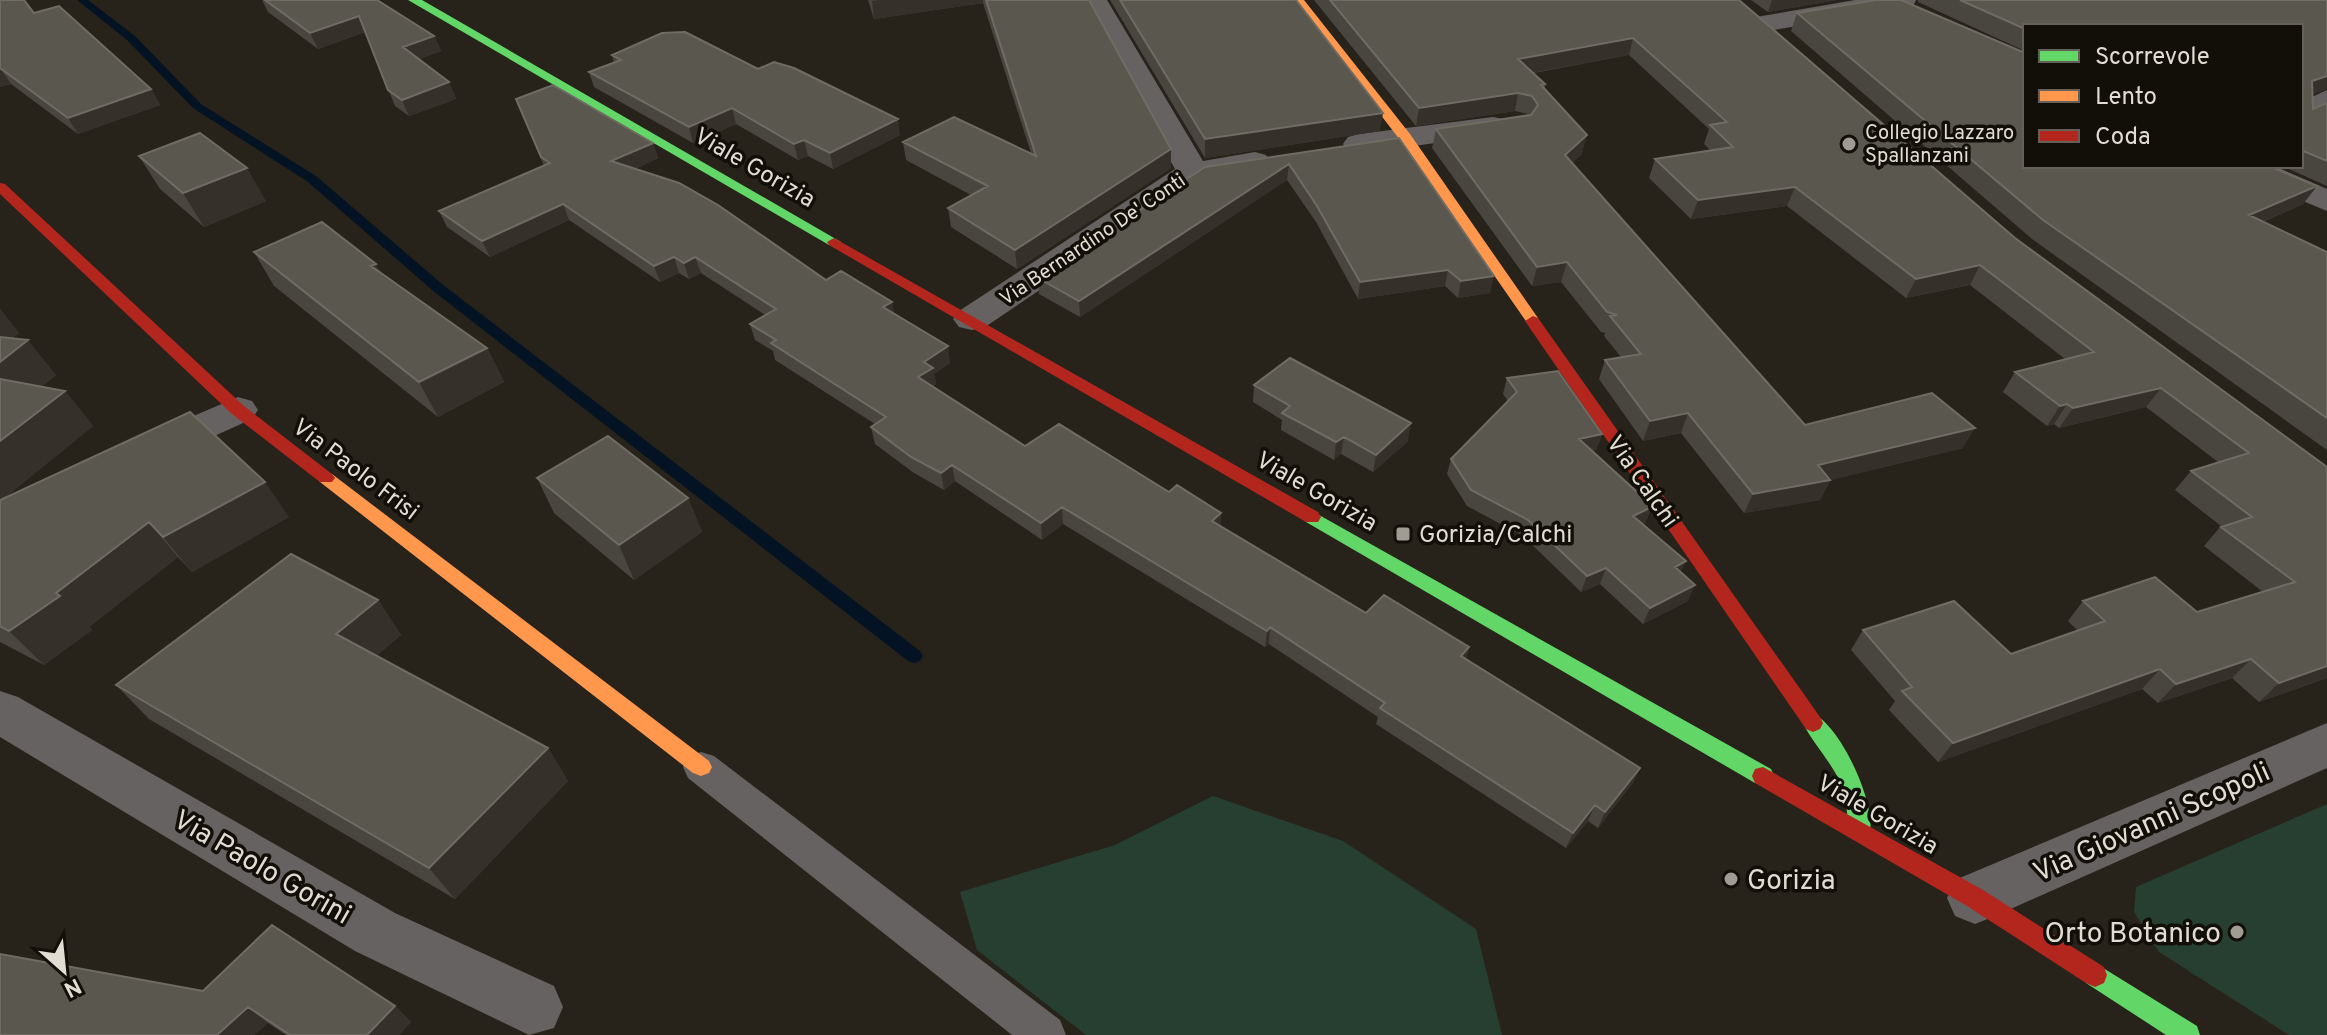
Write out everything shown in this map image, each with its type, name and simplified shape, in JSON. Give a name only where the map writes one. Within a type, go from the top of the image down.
[{"type":"street","name":"Viale Gorizia","points":[[414,0],[1975,898],[2188,1035]]},
{"type":"street","points":[[1094,0],[1193,172]]},
{"type":"street","name":"Via Calchi","points":[[1298,0],[1405,137],[1839,760],[1863,810],[1860,832]]},
{"type":"street","points":[[1797,55],[1752,16],[1899,4]]},
{"type":"street","points":[[2303,114],[2327,99]]},
{"type":"street","points":[[1329,149],[1515,123]]},
{"type":"street","name":"Via Bernardino De' Conti","points":[[972,319],[1193,172],[1284,157]]},
{"type":"street","points":[[2251,168],[2327,201]]},
{"type":"street","name":"Via Paolo Frisi","points":[[0,187],[238,410],[701,767]]},
{"type":"street","points":[[112,469],[238,410]]},
{"type":"street","name":"Via Paolo Gorini","points":[[0,712],[375,932],[533,1007]]},
{"type":"street","name":"Via Giovanni Scopoli","points":[[1975,898],[2327,745]]},
{"type":"lane","points":[[701,767],[1045,1035]]},
{"type":"green space","points":[[1213,796],[1343,841],[1476,929],[1502,1035],[1086,1035],[977,950],[960,892],[1115,845]]},
{"type":"green space","name":"Orto Botanico","points":[[2327,804],[2327,1035],[2289,1035],[2159,952],[2134,912],[2136,887]]},
{"type":"building","points":[[0,0],[24,0],[34,13],[59,6],[151,89],[68,118],[0,68]]},
{"type":"building","points":[[265,0],[377,0],[434,36],[403,47],[449,82],[402,100],[388,90],[359,16],[310,33]]},
{"type":"building","points":[[986,0],[1089,0],[1171,149],[1015,250],[948,208],[988,186],[903,142],[954,117],[1036,156]]},
{"type":"building","points":[[1120,0],[1296,0],[1383,113],[1205,139]]},
{"type":"building","points":[[1330,0],[1739,0],[2015,238],[2327,467],[2327,666],[2279,683],[2251,659],[2176,684],[2160,669],[1953,743],[1902,691],[1912,687],[1863,630],[1954,601],[2011,654],[2105,621],[2083,601],[2155,577],[2197,612],[2295,582],[2221,527],[2252,517],[2191,471],[2249,453],[2161,388],[2073,408],[2067,404],[2060,406],[2015,372],[2094,352],[1980,265],[1916,279],[1795,187],[1698,200],[1655,159],[1733,147],[1710,125],[1727,122],[1633,38],[1518,59],[1545,84],[1541,85],[1587,135],[1565,155],[1805,425],[1932,393],[1975,428],[1818,465],[1830,480],[1753,494],[1688,413],[1650,421],[1605,360],[1641,354],[1610,316],[1617,315],[1607,312],[1567,262],[1537,267],[1436,129],[1531,115],[1538,105],[1532,96],[1518,93],[1419,108]]},
{"type":"building","points":[[1876,0],[1901,0],[2023,52],[2023,168],[2274,168],[2317,186],[2249,215],[2327,252],[2327,418],[2043,220],[1797,13]]},
{"type":"building","points":[[1960,0],[2327,0],[2327,76],[2312,81],[2313,109],[2327,103],[2327,161],[2303,151],[2303,24],[2023,24],[2023,28]]},
{"type":"building","points":[[685,32],[758,69],[774,62],[794,68],[898,119],[830,153],[804,140],[794,144],[732,108],[689,127],[589,72],[621,60],[612,55],[662,33]]},
{"type":"building","points":[[553,85],[653,143],[611,161],[679,183],[718,205],[826,280],[841,271],[892,302],[883,307],[948,346],[924,362],[933,368],[918,377],[1025,446],[1059,424],[1169,492],[1177,485],[1221,513],[1212,521],[1366,613],[1384,595],[1469,647],[1461,656],[1640,768],[1605,812],[1595,805],[1573,833],[1380,708],[1385,703],[1270,627],[1267,631],[1062,507],[1041,523],[952,465],[941,473],[911,457],[871,427],[886,417],[771,343],[776,340],[750,324],[776,309],[695,257],[684,263],[674,257],[654,266],[563,204],[482,241],[439,211],[550,163],[541,157],[516,99]]},
{"type":"building","points":[[200,133],[247,168],[183,193],[139,156]]},
{"type":"building","points":[[1399,138],[1494,276],[1461,281],[1448,270],[1360,282],[1289,164],[1079,301],[1038,278],[1205,167]]},
{"type":"building","points":[[322,222],[376,264],[371,266],[487,348],[419,382],[254,252]]},
{"type":"building","points":[[0,337],[28,340],[0,362]]},
{"type":"building","points":[[1290,358],[1411,423],[1376,455],[1344,437],[1336,442],[1282,413],[1290,406],[1254,385]]},
{"type":"building","points":[[1558,371],[1602,434],[1579,439],[1648,502],[1652,507],[1633,516],[1686,561],[1675,567],[1695,585],[1650,608],[1606,568],[1587,576],[1528,520],[1471,490],[1451,459],[1517,392],[1507,378]]},
{"type":"building","points":[[0,379],[65,391],[0,441]]},
{"type":"building","points":[[190,412],[265,482],[163,537],[149,522],[56,593],[60,596],[9,631],[0,626],[0,500]]},
{"type":"building","points":[[608,436],[688,498],[619,545],[537,478]]},
{"type":"building","points":[[291,554],[378,600],[336,634],[548,748],[429,868],[116,685]]},
{"type":"building","points":[[272,925],[395,1006],[367,1035],[290,1035],[248,1007],[217,1035],[0,1035],[0,954],[203,991]]},
{"type":"waterway","points":[[82,0],[131,38],[197,106],[312,179],[437,287],[914,656]]},
{"type":"traffic: fast","points":[[414,0],[834,242]]},
{"type":"traffic: fast","points":[[1312,517],[1763,776]]},
{"type":"traffic: fast","points":[[1813,723],[1847,774],[1858,803],[1860,832]]},
{"type":"traffic: fast","points":[[2095,975],[2188,1035]]},
{"type":"traffic: slow","points":[[1298,0],[1405,137],[1533,321]]},
{"type":"traffic: slow","points":[[326,478],[701,767]]},
{"type":"traffic: jam","points":[[0,187],[238,410],[326,478]]},
{"type":"traffic: jam","points":[[834,242],[1312,517]]},
{"type":"traffic: jam","points":[[1533,321],[1813,723]]},
{"type":"traffic: jam","points":[[1763,776],[1975,898],[2095,975]]},
{"type":"place","name":"Collegio Lazzaro Spallanzani","points":[[1849,144]]},
{"type":"place","name":"Gorizia/Calchi","points":[[1403,534]]},
{"type":"place","name":"Gorizia","points":[[1731,879]]},
{"type":"place","name":"Orto Botanico","points":[[2237,932]]}]
